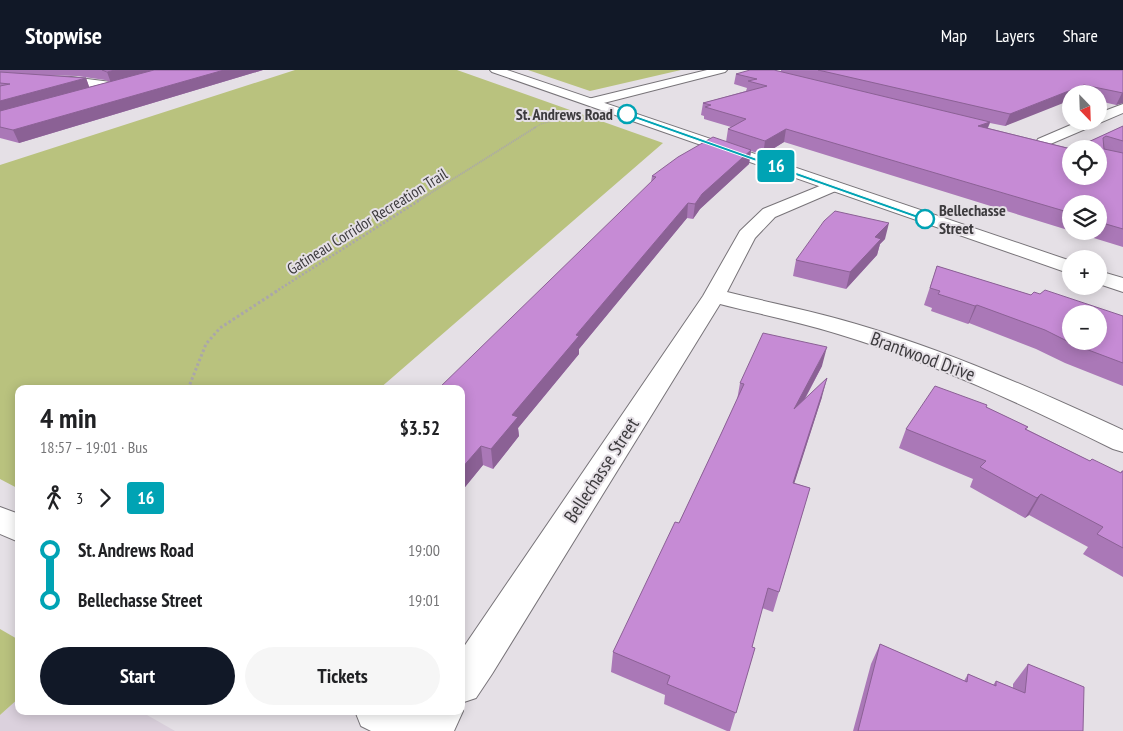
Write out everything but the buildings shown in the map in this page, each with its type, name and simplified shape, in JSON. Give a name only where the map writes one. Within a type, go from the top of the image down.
[{"type":"street","points":[[496,70],[1062,265]]},
{"type":"street","points":[[592,102],[721,70]]},
{"type":"street","points":[[0,78],[71,81],[124,86],[84,97]]},
{"type":"street","points":[[1108,114],[1123,108]]},
{"type":"street","points":[[1062,147],[1038,141],[1068,130]]},
{"type":"street","name":"Bellechasse Street","points":[[465,679],[484,653],[714,296],[748,236],[769,213],[832,186]]},
{"type":"street","points":[[1107,280],[1123,285]]},
{"type":"street","name":"Brantwood Drive","points":[[714,296],[847,329],[948,364],[1036,400],[1123,442]]},
{"type":"street","points":[[0,519],[15,527]]},
{"type":"street","points":[[384,715],[416,731]]},
{"type":"street","points":[[428,731],[439,715]]},
{"type":"path","name":"Gatineau Corridor Recreation Trail","points":[[190,385],[206,344],[220,328],[522,135],[541,124],[567,118]]},
{"type":"shaded area","points":[[15,702],[15,715],[147,715],[175,731],[0,731],[0,715]]},
{"type":"green space","points":[[295,70],[457,70],[663,143],[384,385],[15,385],[15,487],[0,479],[0,165]]},
{"type":"green space","points":[[528,70],[681,70],[590,91]]},
{"type":"green space","points":[[0,629],[15,638],[15,702],[0,715]]},
{"type":"bus line","name":"16","points":[[627,114],[925,219]]},
{"type":"place","name":"St. Andrews Road","points":[[627,114]]},
{"type":"place","name":"Bellechasse Street","points":[[925,219]]}]
